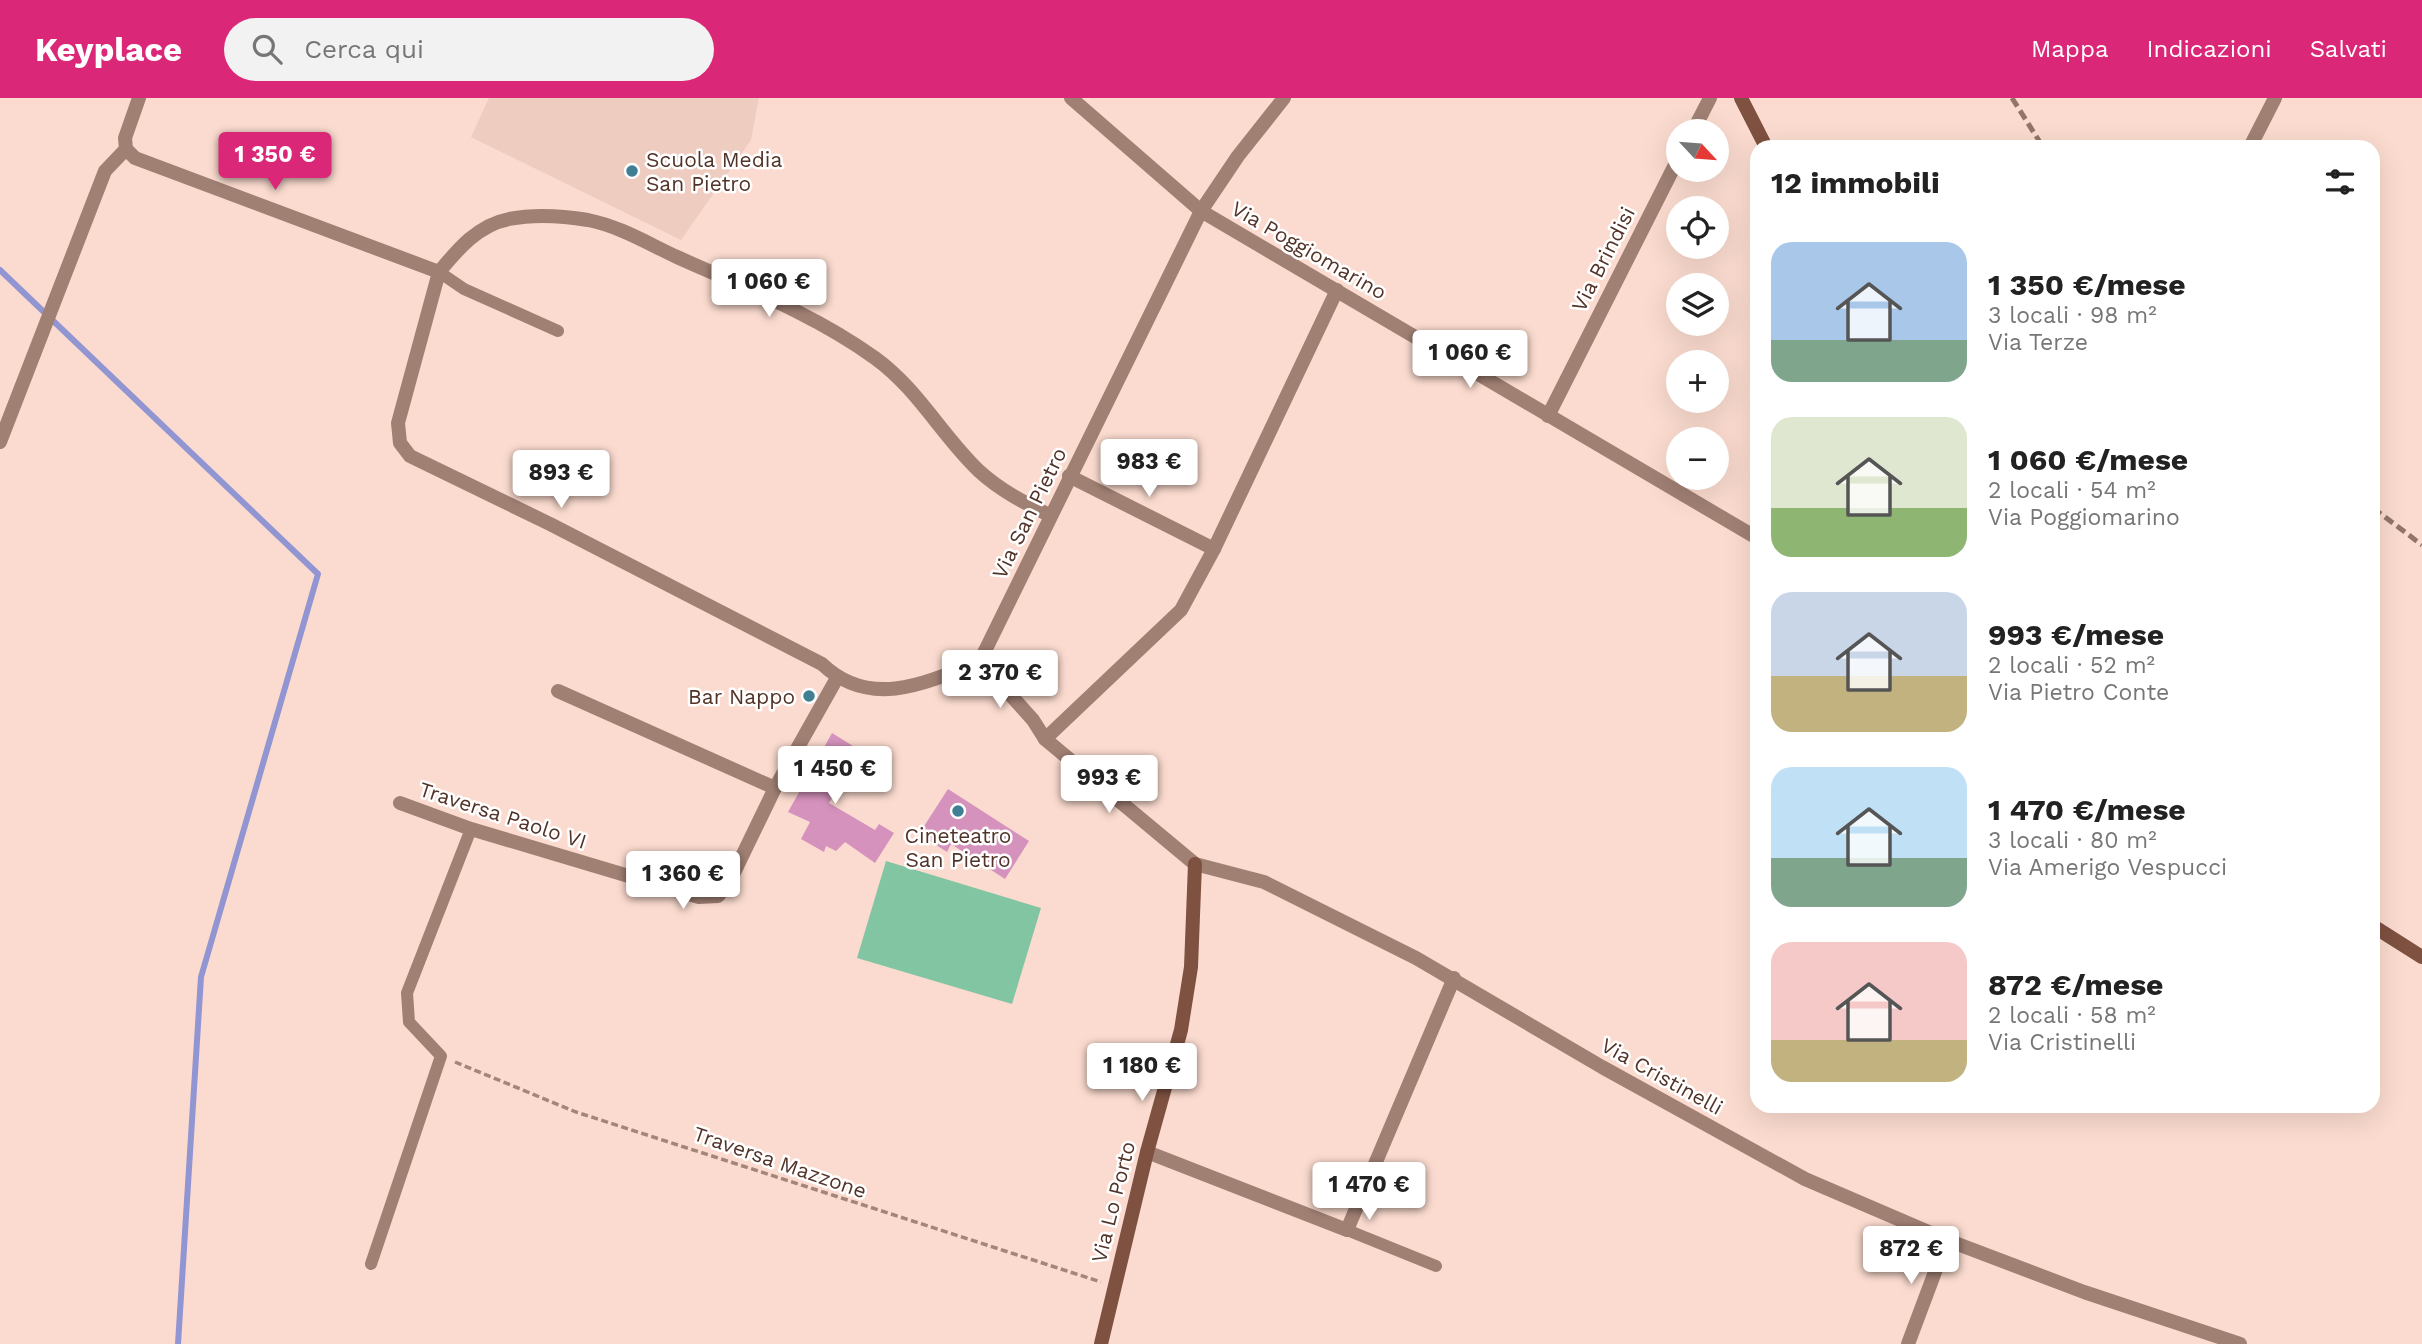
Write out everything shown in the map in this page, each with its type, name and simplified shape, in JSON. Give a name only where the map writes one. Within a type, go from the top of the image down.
[{"type":"street","points":[[0,442],[105,171],[125,149],[125,138],[139,98]]},
{"type":"street","name":"Via Poggiomarino","points":[[1071,98],[1201,211],[1750,534]]},
{"type":"street","name":"Via San Pietro","points":[[980,661],[1201,211],[1238,156],[1284,98]]},
{"type":"street","points":[[1699,119],[1710,98]]},
{"type":"street","points":[[1741,98],[1762,140]]},
{"type":"street","points":[[2254,140],[2275,98]]},
{"type":"street","points":[[125,149],[135,158],[439,272]]},
{"type":"street","name":"Via Brindisi","points":[[1548,416],[1666,182]]},
{"type":"street","points":[[1051,516],[1004,492],[978,470],[910,388],[877,359],[822,326],[621,232],[591,221],[565,218],[508,219],[479,230],[439,272],[398,423],[400,443],[410,456],[550,524],[822,664],[836,678],[858,688],[894,690],[980,661],[1034,720],[1045,739],[1195,863]]},
{"type":"street","points":[[1045,739],[1181,610],[1214,550],[1336,290]]},
{"type":"street","points":[[1069,476],[1214,550]]},
{"type":"street","name":"Traversa Paolo VI","points":[[400,803],[471,829],[708,899],[718,896],[729,883],[775,788],[836,678]]},
{"type":"street","points":[[558,691],[775,788]]},
{"type":"street","name":"Via Cristinelli","points":[[1195,863],[1264,882],[1454,978],[1602,1067],[1805,1179],[1947,1240],[2084,1292],[2240,1344]]},
{"type":"street","name":"Via Lo Porto","points":[[1101,1344],[1147,1152],[1181,1030],[1191,967],[1195,863]]},
{"type":"street","points":[[2380,930],[2422,957]]},
{"type":"street","points":[[1147,1152],[1347,1230],[1454,978]]},
{"type":"street","points":[[1908,1344],[1947,1240]]},
{"type":"lane","points":[[439,272],[464,289],[558,331]]},
{"type":"lane","points":[[371,1264],[441,1056],[409,1022],[407,993],[471,829]]},
{"type":"lane","points":[[1347,1230],[1436,1266]]},
{"type":"path","name":"Traversa Mazzone","points":[[441,1056],[576,1112],[1113,1286]]},
{"type":"shaded area","name":"Scuola Media San Pietro","points":[[489,98],[759,98],[751,140],[681,240],[471,137]]},
{"type":"green space","points":[[886,861],[1041,908],[1012,1004],[857,958]]},
{"type":"building","points":[[832,733],[861,751],[829,803],[875,830],[879,824],[894,833],[875,863],[845,842],[836,851],[826,846],[824,852],[801,839],[810,822],[788,812]]},
{"type":"building","name":"Cineteatro San Pietro","points":[[948,789],[1029,841],[1005,879],[951,844],[947,852],[919,834]]},
{"type":"waterway","points":[[0,270],[318,574],[201,977],[178,1344]]},
{"type":"railway","points":[[2012,98],[2039,140]]},
{"type":"railway","points":[[2380,513],[2422,545]]},
{"type":"place","name":"Scuola Media San Pietro","points":[[632,171]]},
{"type":"place","name":"Bar Nappo","points":[[809,696]]},
{"type":"place","name":"Cineteatro San Pietro","points":[[958,811]]}]
